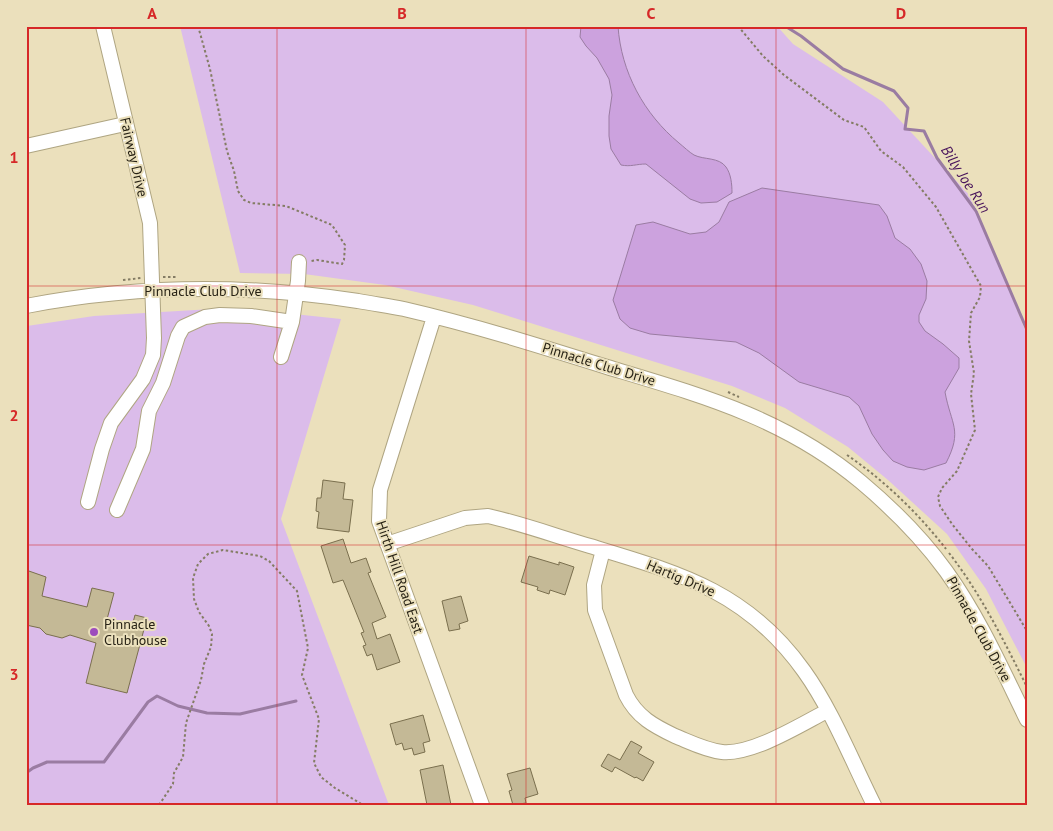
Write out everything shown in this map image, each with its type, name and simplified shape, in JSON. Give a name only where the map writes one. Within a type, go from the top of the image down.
[{"type":"street","name":"Fairway Drive","points":[[88,502],[111,423],[143,379],[153,355],[154,338],[150,223],[103,26]]},
{"type":"street","points":[[26,146],[125,124]]},
{"type":"street","points":[[281,357],[292,322],[299,262]]},
{"type":"street","name":"Pinnacle Club Drive","points":[[26,306],[151,284],[296,293],[402,308],[486,330],[711,399],[753,415],[823,454],[859,480],[889,506],[919,538],[946,570],[968,606],[1027,720]]},
{"type":"street","points":[[117,510],[143,449],[149,411],[163,383],[178,336],[183,327],[205,317],[220,315],[251,316],[292,322]]},
{"type":"street","name":"Hirth Hill Road East","points":[[434,317],[380,490],[379,521],[482,805]]},
{"type":"street","name":"Hartig Drive","points":[[387,544],[465,518],[488,516],[660,567],[710,588],[738,606],[771,632],[803,670],[827,711],[874,805]]},
{"type":"street","points":[[603,550],[594,585],[595,610],[626,696],[630,704],[647,722],[702,748],[733,752],[758,745],[827,711]]},
{"type":"path","points":[[198,26],[210,69],[227,151],[238,191],[244,200],[251,203],[286,206],[332,225],[344,245],[344,260],[342,264],[317,260],[299,262]]},
{"type":"path","points":[[738,26],[763,56],[784,75],[844,120],[864,127],[881,151],[903,167],[936,207],[981,286],[980,297],[971,314],[969,341],[974,373],[971,394],[975,430],[957,471],[942,488],[938,498],[940,506],[952,524],[972,550],[988,566],[1027,632]]},
{"type":"path","points":[[120,280],[151,284],[184,277]]},
{"type":"path","points":[[727,392],[743,398]]},
{"type":"path","points":[[842,451],[871,472],[934,534],[978,595],[996,625],[1027,687]]},
{"type":"path","points":[[159,805],[173,784],[174,773],[182,757],[184,736],[189,716],[211,646],[212,634],[194,599],[193,578],[198,564],[208,554],[223,550],[260,556],[269,561],[297,591],[308,648],[302,675],[320,719],[314,763],[321,777],[363,805]]},
{"type":"shaded area","points":[[180,26],[777,26],[793,44],[883,102],[972,198],[1027,335],[1027,668],[986,589],[947,534],[888,480],[848,447],[785,408],[732,386],[473,305],[385,285],[304,274],[240,273]]},
{"type":"shaded area","points":[[581,26],[618,26],[620,43],[629,76],[645,105],[666,132],[690,152],[698,157],[715,160],[723,164],[730,176],[732,193],[717,202],[701,203],[690,199],[646,164],[621,165],[611,149],[609,136],[612,95],[609,79],[597,58],[580,37]]},
{"type":"shaded area","points":[[762,188],[879,205],[887,216],[895,238],[910,249],[921,264],[927,281],[926,299],[919,315],[919,322],[925,331],[959,358],[959,368],[945,392],[955,435],[946,463],[924,470],[907,467],[893,461],[872,434],[859,406],[849,397],[799,382],[759,353],[736,342],[650,334],[630,328],[620,319],[613,300],[636,225],[653,222],[690,234],[706,232],[719,222],[729,202]]},
{"type":"shaded area","points":[[212,309],[275,312],[341,319],[281,519],[389,805],[26,805],[27,326],[94,316]]},
{"type":"building","points":[[323,480],[345,483],[343,499],[353,500],[349,532],[317,528],[319,512],[316,511],[317,498],[321,498]]},
{"type":"building","points":[[343,539],[351,563],[366,558],[371,572],[368,573],[386,617],[372,623],[377,639],[390,634],[400,662],[377,670],[372,654],[367,656],[363,646],[366,645],[361,633],[364,632],[343,580],[333,583],[321,546]]},
{"type":"building","points":[[529,556],[559,565],[559,562],[574,567],[565,595],[550,590],[549,594],[537,590],[538,587],[521,582]]},
{"type":"building","name":"Pinnacle Clubhouse","points":[[26,570],[46,577],[42,596],[87,607],[92,588],[114,593],[106,623],[131,630],[135,615],[147,618],[127,693],[86,683],[96,643],[70,635],[62,638],[46,634],[40,628],[26,625]]},
{"type":"building","points":[[461,596],[468,621],[459,624],[460,629],[449,631],[442,601]]},
{"type":"building","points":[[423,715],[430,741],[423,743],[425,752],[414,755],[412,748],[404,750],[402,743],[396,745],[390,724]]},
{"type":"building","points":[[631,741],[642,747],[638,753],[654,762],[643,781],[615,767],[612,772],[601,766],[608,754],[620,760]]},
{"type":"building","points":[[443,765],[451,805],[427,805],[420,770]]},
{"type":"building","points":[[530,768],[538,794],[525,798],[526,803],[513,805],[509,791],[512,790],[507,774]]},
{"type":"waterway","name":"Billy Joe Run","points":[[785,26],[843,69],[894,91],[908,108],[905,129],[924,131],[937,158],[976,211],[1027,330]]},
{"type":"waterway","points":[[26,773],[47,762],[104,762],[148,702],[157,696],[178,706],[207,713],[240,714],[296,701]]},
{"type":"place","name":"Pinnacle Clubhouse","points":[[94,632]]}]
